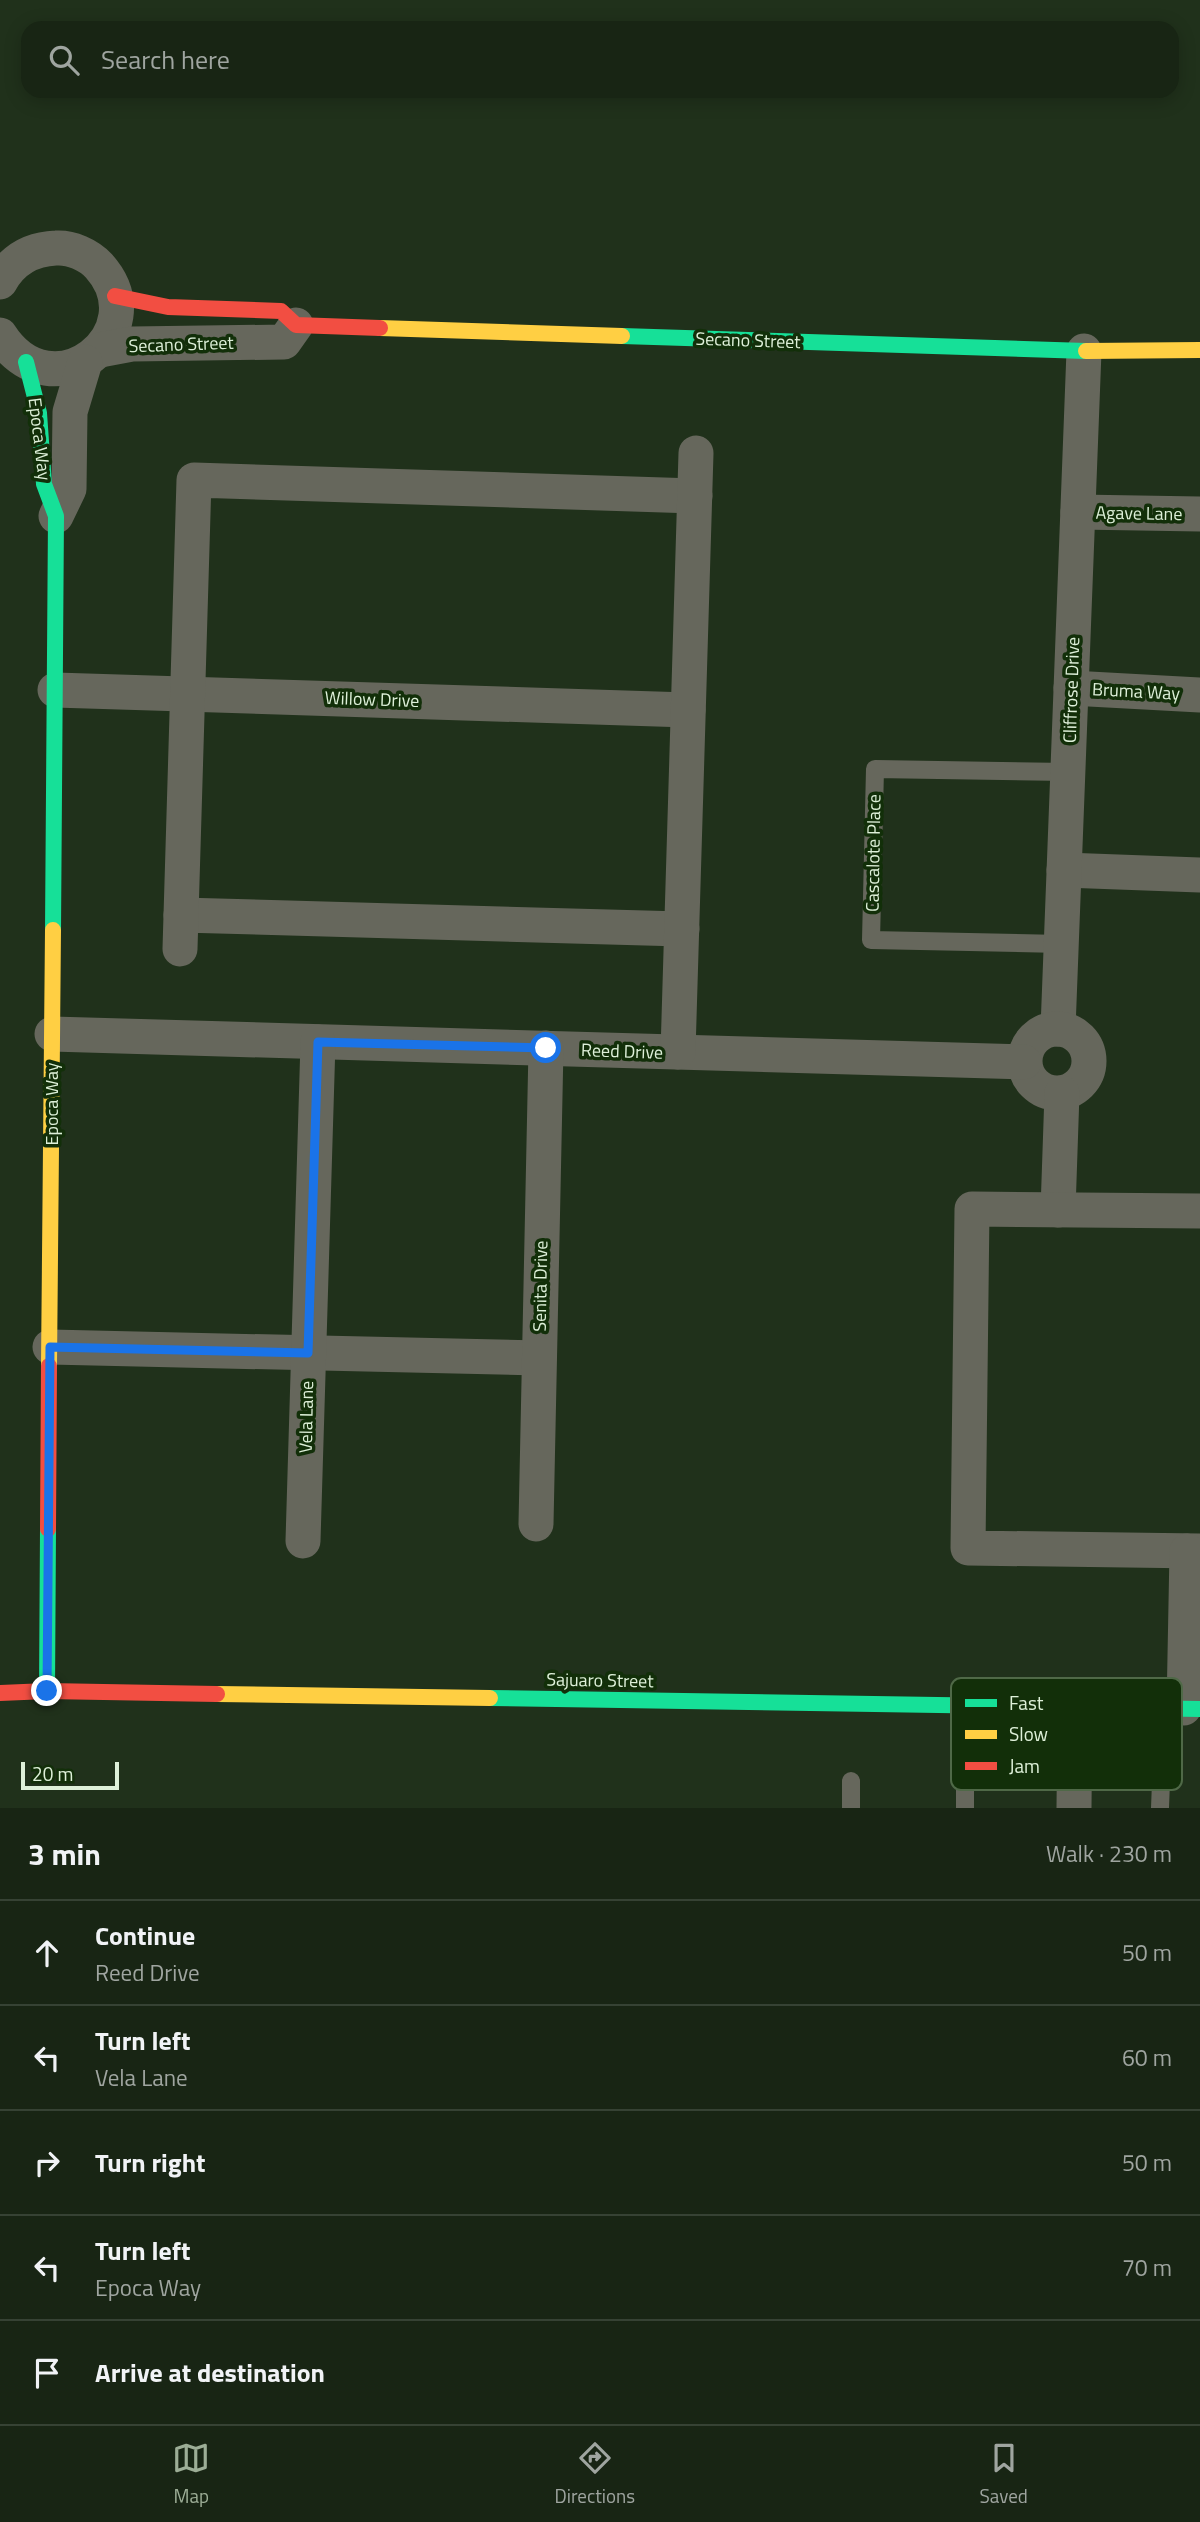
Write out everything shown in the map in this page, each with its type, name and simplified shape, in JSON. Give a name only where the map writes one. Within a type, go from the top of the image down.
[{"type":"street","points":[[0,282],[6,271],[22,257],[41,248],[62,247],[81,253],[97,264],[109,278],[115,296]]},
{"type":"street","name":"Secano Street","points":[[115,296],[168,307],[281,311],[296,325],[1084,351],[1200,350]]},
{"type":"street","name":"Epoca Way","points":[[55,516],[69,489],[70,412],[92,356],[110,334],[116,316],[115,296]]},
{"type":"street","name":"Secano Street","points":[[92,356],[132,344],[284,342],[296,325]]},
{"type":"street","points":[[0,335],[9,349],[26,362],[46,369],[67,368],[92,356]]},
{"type":"street","name":"Cliffrose Drive","points":[[1058,1030],[1084,351]]},
{"type":"street","name":"Epoca Way","points":[[26,362],[39,413],[44,484],[55,516],[47,1691]]},
{"type":"street","points":[[678,1052],[696,453]]},
{"type":"street","points":[[682,929],[181,932],[194,480],[695,496]]},
{"type":"street","name":"Agave Lane","points":[[1078,512],[1200,514]]},
{"type":"street","name":"Bruma Way","points":[[1071,688],[1200,695]]},
{"type":"street","name":"Willow Drive","points":[[55,690],[688,710]]},
{"type":"street","points":[[1064,870],[1200,875]]},
{"type":"street","points":[[1058,1030],[1069,1032],[1084,1045],[1089,1065],[1080,1083],[1062,1093],[1051,1093],[1032,1082],[1024,1062],[1031,1042],[1048,1031],[1058,1030]]},
{"type":"street","name":"Reed Drive","points":[[52,1034],[1024,1062]]},
{"type":"street","name":"Vela Lane","points":[[303,1541],[318,1042]]},
{"type":"street","name":"Senita Drive","points":[[536,1524],[546,1048]]},
{"type":"street","points":[[1058,1210],[1062,1093]]},
{"type":"street","points":[[1192,1708],[1194,1551],[968,1548],[972,1209],[1200,1212]]},
{"type":"street","points":[[50,1347],[539,1358]]},
{"type":"street","name":"Sajuaro Street","points":[[0,1693],[47,1691],[951,1704]]},
{"type":"street","points":[[1074,1790],[1074,1808]]},
{"type":"lane","name":"Cascalote Place","points":[[1062,944],[871,940],[875,769],[1068,772]]},
{"type":"lane","points":[[851,1781],[852,1808]]},
{"type":"lane","points":[[965,1790],[965,1808]]},
{"type":"lane","points":[[1160,1808],[1161,1790]]},
{"type":"traffic: fast","points":[[622,336],[1086,351]]},
{"type":"traffic: fast","points":[[26,362],[39,413],[44,484],[56,516],[53,930]]},
{"type":"traffic: fast","points":[[47,1691],[48,1529]]},
{"type":"traffic: fast","points":[[490,1698],[951,1705]]},
{"type":"traffic: fast","points":[[1182,1709],[1200,1709]]},
{"type":"traffic: slow","points":[[380,328],[622,336]]},
{"type":"traffic: slow","points":[[1086,351],[1200,350]]},
{"type":"traffic: slow","points":[[49,1366],[53,930]]},
{"type":"traffic: slow","points":[[217,1694],[490,1698]]},
{"type":"traffic: jam","points":[[115,296],[168,307],[281,311],[296,325],[380,328]]},
{"type":"traffic: jam","points":[[48,1529],[49,1366]]},
{"type":"traffic: jam","points":[[0,1693],[47,1691],[217,1694]]},
{"type":"route","points":[[47,1691],[50,1347],[308,1353],[318,1042],[546,1048]]}]
